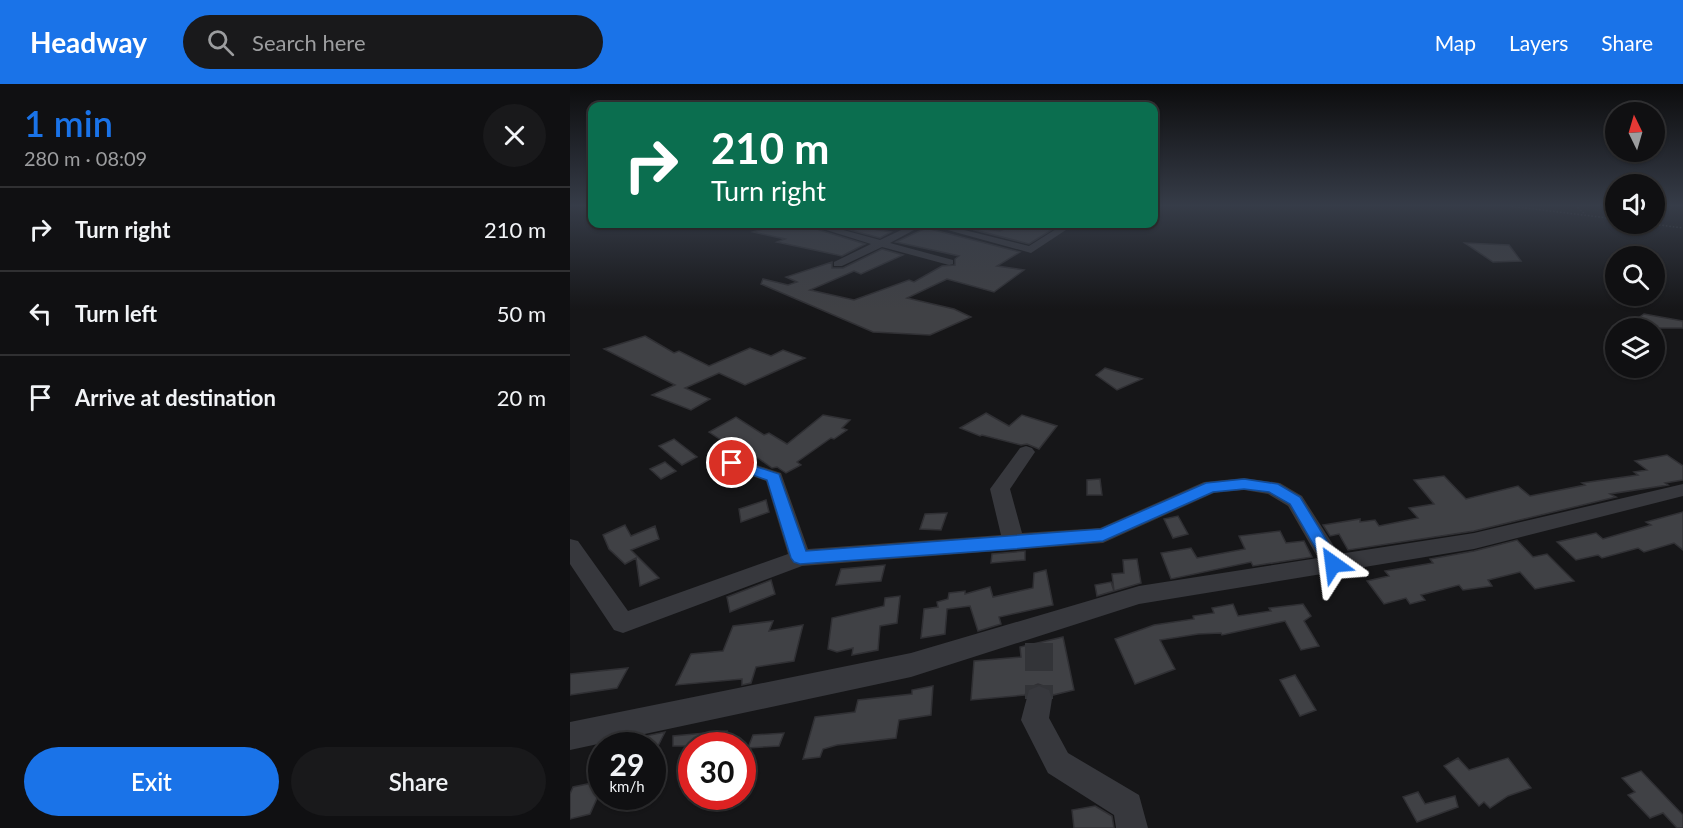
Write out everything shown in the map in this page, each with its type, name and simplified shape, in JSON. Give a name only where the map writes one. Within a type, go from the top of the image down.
[{"type":"street","points":[[869,240],[949,262]]},
{"type":"street","points":[[838,264],[888,240]]},
{"type":"street","points":[[991,240],[1031,250],[1046,240]]},
{"type":"street","points":[[1014,543],[1000,489],[1026,452]]},
{"type":"street","points":[[732,463],[774,477],[800,558]]},
{"type":"street","points":[[570,547],[623,623],[800,558],[1103,535],[1211,487],[1244,484],[1273,488],[1295,501],[1333,564]]},
{"type":"street","points":[[570,736],[911,665],[1040,634],[1139,595],[1474,541],[1683,490]]},
{"type":"street","points":[[1039,699],[1035,720],[1058,763],[1128,806],[1132,828]]},
{"type":"building","points":[[783,240],[851,240],[865,244],[842,256],[777,242]]},
{"type":"building","points":[[901,240],[972,240],[1020,252],[997,266],[1024,270],[994,292],[947,279],[907,298],[954,309],[971,317],[930,335],[873,332],[761,284],[763,279],[788,285],[797,282],[786,277],[832,262],[832,268],[843,268],[882,249],[903,255],[861,274],[854,271],[810,290],[854,300],[909,280],[914,282],[942,266],[955,265],[955,259],[959,256],[896,242]]},
{"type":"building","points":[[1012,240],[1036,240],[1029,244]]},
{"type":"building","points":[[1465,243],[1509,245],[1521,261],[1493,262]]},
{"type":"building","points":[[1644,314],[1683,321],[1683,328],[1665,328],[1665,318],[1638,318]]},
{"type":"building","points":[[645,336],[674,353],[679,351],[709,366],[750,348],[771,356],[783,350],[805,358],[745,385],[719,373],[685,388],[710,399],[691,410],[652,395],[675,385],[604,349]]},
{"type":"building","points":[[1105,368],[1142,379],[1117,390],[1096,375]]},
{"type":"building","points":[[986,413],[1009,426],[1022,415],[1057,426],[1039,449],[1027,444],[1021,445],[980,436],[960,428]]},
{"type":"building","points":[[823,415],[850,420],[842,428],[847,430],[834,439],[831,438],[797,462],[801,465],[786,473],[777,467],[772,468],[748,451],[742,454],[709,432],[736,417],[764,435],[769,433],[787,444]]},
{"type":"building","points":[[674,439],[697,457],[682,465],[659,446]]},
{"type":"building","points":[[1667,455],[1683,466],[1683,480],[1665,483],[1668,485],[1610,494],[1616,497],[1474,531],[1348,550],[1339,534],[1330,536],[1323,525],[1360,519],[1360,522],[1375,520],[1379,526],[1418,518],[1409,508],[1434,504],[1414,480],[1444,476],[1466,499],[1518,486],[1530,496],[1585,485],[1582,483],[1638,475],[1634,472],[1647,470],[1635,461]]},
{"type":"building","points":[[665,462],[676,471],[661,479],[650,469]]},
{"type":"building","points":[[1100,479],[1102,495],[1087,495],[1087,480]]},
{"type":"building","points":[[766,500],[769,512],[741,522],[739,509]]},
{"type":"building","points":[[1683,512],[1683,550],[1674,543],[1644,552],[1638,548],[1602,558],[1598,555],[1576,560],[1557,542],[1596,533],[1603,539],[1651,525],[1646,522]]},
{"type":"building","points":[[947,513],[941,530],[920,529],[925,514]]},
{"type":"building","points":[[1178,516],[1188,534],[1173,538],[1164,519]]},
{"type":"building","points":[[625,525],[631,536],[655,526],[659,539],[631,550],[659,578],[640,586],[636,558],[625,564],[609,549],[603,535]]},
{"type":"building","points":[[1280,531],[1286,543],[1304,541],[1312,557],[1253,566],[1251,562],[1171,579],[1161,553],[1191,548],[1197,558],[1245,549],[1239,536]]},
{"type":"building","points":[[1517,540],[1533,557],[1547,554],[1574,581],[1535,589],[1520,572],[1488,580],[1492,586],[1463,590],[1459,585],[1421,595],[1425,600],[1410,604],[1406,598],[1384,604],[1367,581],[1389,576],[1385,571],[1433,563],[1430,559]]},
{"type":"building","points":[[1025,551],[1025,560],[991,563],[992,554]]},
{"type":"building","points":[[1137,559],[1141,583],[1114,591],[1112,574],[1124,573],[1123,560]]},
{"type":"building","points":[[885,565],[881,581],[836,585],[841,569]]},
{"type":"building","points":[[1046,570],[1053,605],[999,617],[1001,624],[978,631],[970,606],[947,609],[945,634],[921,638],[924,609],[938,607],[937,602],[948,599],[949,593],[965,591],[965,594],[990,587],[993,597],[1033,588],[1034,573]]},
{"type":"building","points":[[771,580],[775,594],[730,612],[727,597]]},
{"type":"building","points":[[1111,582],[1114,591],[1097,596],[1095,585]]},
{"type":"building","points":[[900,596],[897,623],[880,626],[878,650],[852,655],[853,648],[837,652],[828,649],[832,618],[884,606],[885,598]]},
{"type":"building","points":[[1233,604],[1238,616],[1271,611],[1269,608],[1303,604],[1311,616],[1304,621],[1319,646],[1301,650],[1285,621],[1222,635],[1221,633],[1198,634],[1160,640],[1175,669],[1135,684],[1115,639],[1154,625],[1194,619],[1193,616],[1214,613],[1212,608]]},
{"type":"building","points":[[773,621],[769,631],[803,625],[794,661],[756,667],[751,683],[742,685],[742,679],[676,685],[691,654],[723,651],[733,626]]},
{"type":"building","points":[[1063,637],[1074,690],[1053,695],[1050,688],[1038,684],[1028,688],[1025,695],[971,700],[974,661],[1021,657],[1020,647]]},
{"type":"building","points":[[628,668],[617,688],[570,695],[570,674]]},
{"type":"building","points":[[1295,675],[1316,710],[1300,716],[1280,680]]},
{"type":"building","points":[[933,686],[931,715],[899,720],[896,738],[837,745],[823,749],[820,757],[803,759],[815,717],[855,712],[858,700],[912,694],[912,690]]},
{"type":"building","points":[[784,733],[779,746],[756,747],[756,735]]},
{"type":"building","points":[[673,736],[678,736],[678,746],[673,746]]},
{"type":"building","points":[[1458,758],[1469,770],[1508,758],[1531,788],[1508,796],[1490,808],[1484,802],[1479,806],[1444,766]]},
{"type":"building","points":[[1641,771],[1683,815],[1683,828],[1677,828],[1663,813],[1650,818],[1628,795],[1635,792],[1622,778]]},
{"type":"building","points":[[588,784],[588,810],[592,810],[590,814],[570,819],[570,794],[573,787]]},
{"type":"building","points":[[1418,792],[1425,804],[1455,796],[1458,807],[1417,822],[1403,797]]},
{"type":"building","points":[[1095,806],[1112,816],[1114,828],[1074,828],[1072,810]]},
{"type":"tunnel","points":[[1039,643],[1039,699]]},
{"type":"route","points":[[732,463],[774,477],[800,558],[1103,535],[1211,487],[1244,484],[1273,488],[1295,501],[1333,564]]}]
